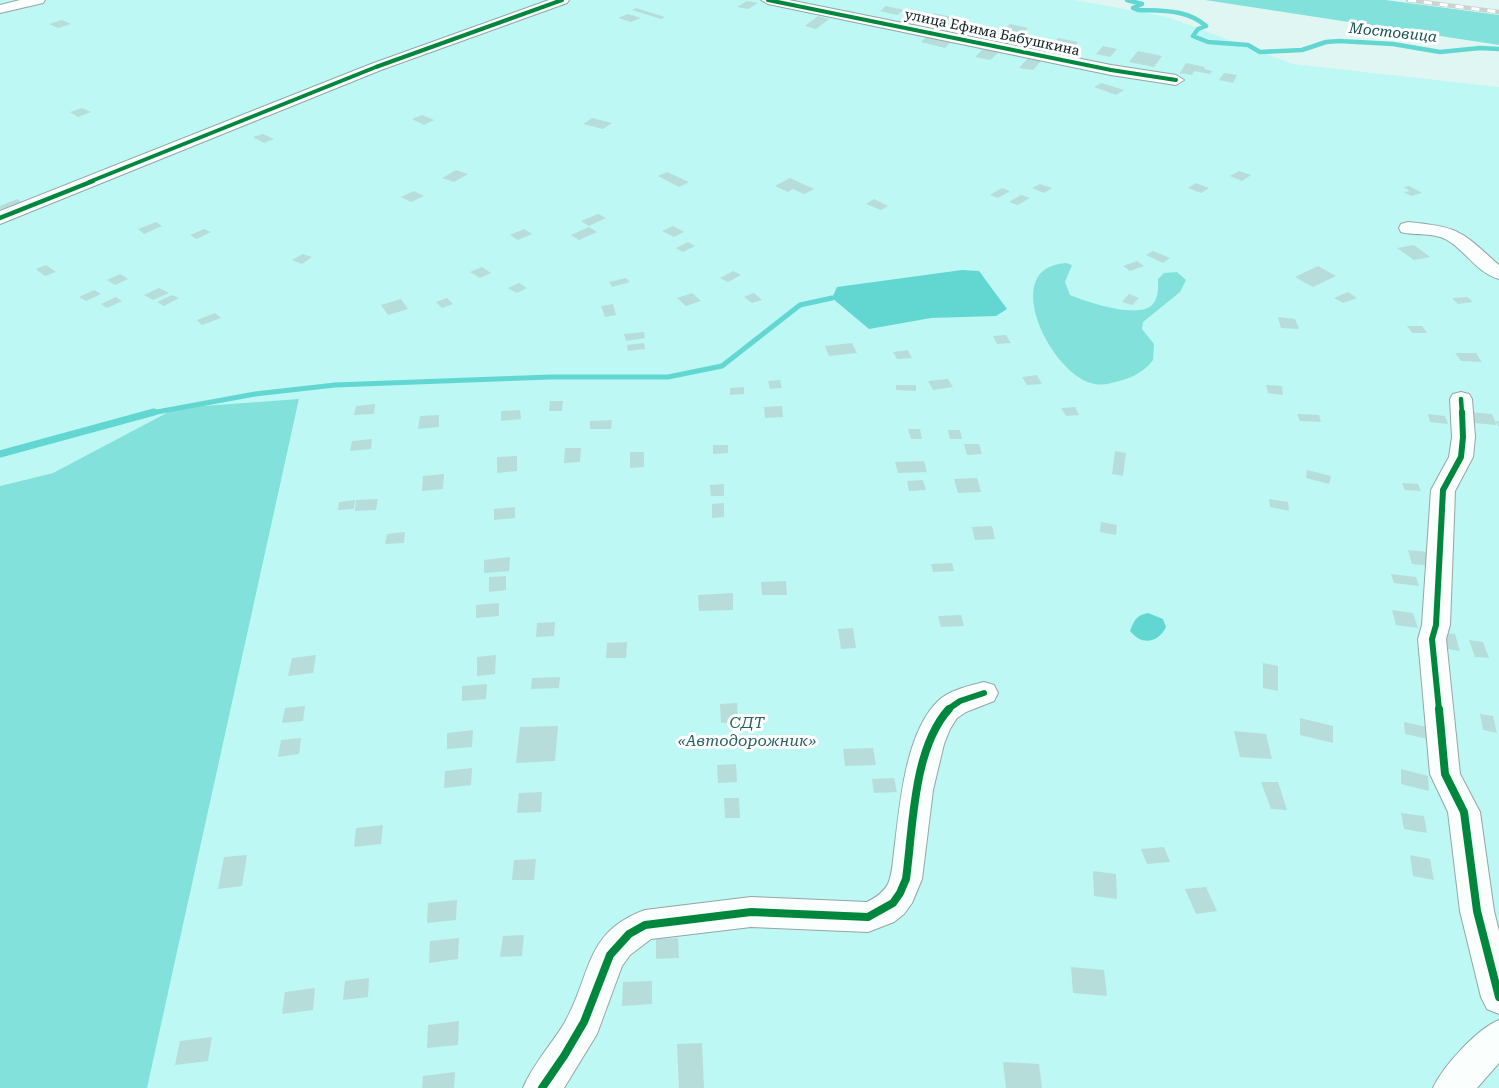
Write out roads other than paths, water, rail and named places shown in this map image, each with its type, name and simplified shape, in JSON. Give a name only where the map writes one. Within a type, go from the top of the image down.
[{"type":"street","points":[[0,9],[38,0]]},
{"type":"street","points":[[0,218],[375,67],[562,0]]},
{"type":"street","name":"улица Ефима Бабушкина","points":[[768,0],[1111,70],[1176,80]]},
{"type":"street","points":[[1408,228],[1443,231],[1456,237],[1494,272],[1499,273]]},
{"type":"street","points":[[1461,399],[1464,455],[1454,477],[1443,490],[1436,625],[1432,639],[1445,774],[1464,812],[1477,911],[1499,997]]},
{"type":"street","points":[[542,1088],[565,1057],[585,1020],[610,952],[634,931],[645,925],[751,912],[868,917],[880,914],[895,903],[902,893],[906,879],[926,748],[935,726],[948,709],[962,699],[984,693]]},
{"type":"street","points":[[1452,1088],[1499,1037]]},
{"type":"waterway","name":"Мостовица","points":[[1127,0],[1142,4],[1133,8],[1138,10],[1174,12],[1198,20],[1206,26],[1198,29],[1193,36],[1208,42],[1248,45],[1260,52],[1302,50],[1326,42],[1339,41],[1393,44],[1440,52],[1480,48],[1499,49]]},
{"type":"waterway","points":[[148,414],[255,394],[335,385],[550,377],[668,377],[722,366],[800,305],[832,298]]},
{"type":"waterway","points":[[148,414],[154,412]]},
{"type":"waterway","points":[[0,454],[148,414]]},
{"type":"railway","points":[[1408,0],[1499,12]]},
{"type":"park label","name":"СДТ «Автодорожник»","points":[[747,732]]}]
